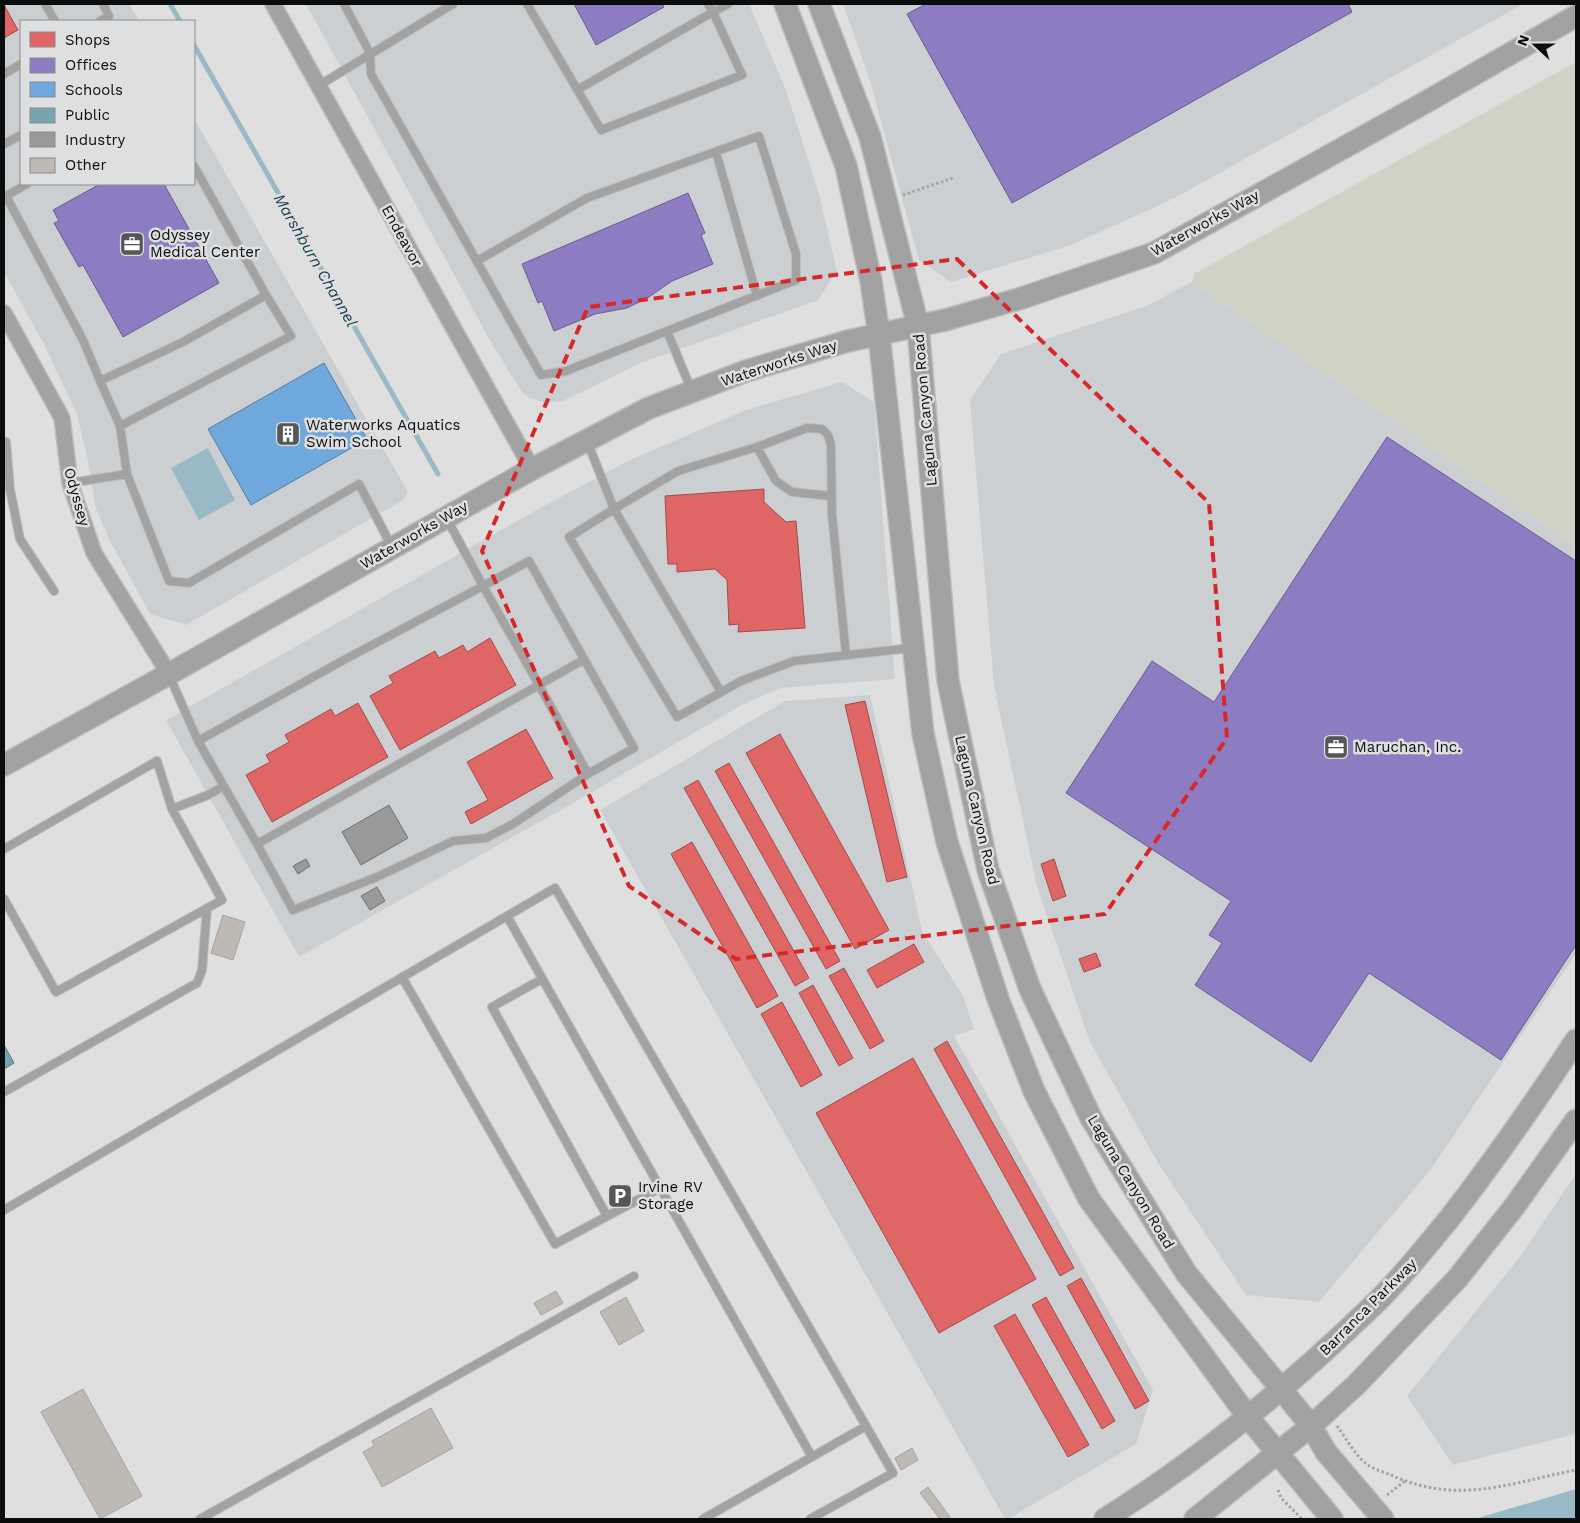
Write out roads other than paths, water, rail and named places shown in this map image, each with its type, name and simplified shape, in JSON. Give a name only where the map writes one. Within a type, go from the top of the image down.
[{"type":"main road","points":[[785,4],[846,166],[871,281],[879,335],[923,734],[948,842],[998,999],[1034,1091],[1089,1199],[1248,1417],[1332,1519]]},
{"type":"main road","name":"Laguna Canyon Road","points":[[819,4],[870,137],[918,326],[948,681],[988,870],[1030,989],[1091,1118],[1186,1273],[1311,1426],[1326,1452],[1383,1519]]},
{"type":"main road","name":"Waterworks Way","points":[[4,765],[532,469],[649,408],[746,371],[848,341],[918,326],[1022,298],[1154,253],[1426,102],[1576,16]]},
{"type":"main road","name":"Barranca Parkway","points":[[1105,1519],[1150,1492],[1282,1390],[1390,1288],[1423,1252],[1481,1178],[1538,1098],[1576,1040]]},
{"type":"main road","points":[[1195,1519],[1311,1426],[1358,1384],[1458,1279],[1514,1207],[1576,1120]]},
{"type":"street","name":"Endeavor","points":[[273,4],[532,469]]},
{"type":"street","name":"Odyssey","points":[[4,313],[62,418],[70,483],[94,552],[169,674]]},
{"type":"lane","points":[[45,4],[54,20]]},
{"type":"lane","points":[[102,4],[109,16],[102,20]]},
{"type":"lane","points":[[344,4],[370,53],[371,74],[541,375],[566,371],[796,280],[796,254],[759,136],[587,198],[477,261]]},
{"type":"lane","points":[[318,86],[452,4]]},
{"type":"lane","points":[[527,4],[601,130],[742,75],[708,4]]},
{"type":"lane","points":[[577,90],[728,4]]},
{"type":"lane","points":[[4,74],[20,65]]},
{"type":"lane","points":[[4,144],[20,136]]},
{"type":"lane","points":[[716,152],[757,296]]},
{"type":"lane","points":[[120,426],[291,336],[195,168]]},
{"type":"lane","points":[[25,185],[5,194],[83,340],[120,426],[126,474],[169,581],[189,583],[359,484],[392,548]]},
{"type":"lane","points":[[100,381],[183,342],[266,295]]},
{"type":"lane","points":[[667,331],[692,392]]},
{"type":"lane","points":[[846,655],[831,496],[831,445],[828,436],[822,429],[807,428],[678,471],[569,537],[677,717],[741,681],[794,661],[913,648]]},
{"type":"lane","points":[[586,440],[614,508],[721,692]]},
{"type":"lane","points":[[6,442],[10,489],[20,539],[54,591]]},
{"type":"lane","points":[[757,446],[776,481],[792,492],[831,496]]},
{"type":"lane","points":[[70,483],[126,474]]},
{"type":"lane","points":[[446,517],[588,774]]},
{"type":"lane","points":[[169,674],[198,741],[293,910],[378,877],[453,841],[486,838],[513,824],[588,774],[634,748],[529,561],[198,741]]},
{"type":"lane","points":[[257,844],[584,660]]},
{"type":"lane","points":[[4,849],[157,761],[172,809],[222,900],[56,992],[4,899]]},
{"type":"lane","points":[[172,809],[208,795],[224,786]]},
{"type":"lane","points":[[4,1210],[555,888],[893,1473],[810,1519]]},
{"type":"lane","points":[[4,1092],[197,983],[202,970],[208,908]]},
{"type":"lane","points":[[507,916],[812,1457]]},
{"type":"lane","points":[[402,977],[555,1244],[660,1188]]},
{"type":"lane","points":[[542,978],[492,1007],[607,1216]]},
{"type":"lane","points":[[200,1519],[634,1276]]},
{"type":"lane","points":[[703,1519],[866,1426]]},
{"type":"water","points":[[208,448],[235,500],[199,520],[171,468]]},
{"type":"water","points":[[1576,1489],[1576,1519],[1475,1519]]},
{"type":"waterway","name":"Marshburn Channel","points":[[170,4],[179,20]]},
{"type":"waterway","name":"Marshburn Channel","points":[[195,47],[438,474]]},
{"type":"place","name":"Odyssey Medical Center","points":[[132,244]]},
{"type":"place","name":"Waterworks Aquatics Swim School","points":[[288,434]]},
{"type":"place","name":"Maruchan, Inc.","points":[[1336,747]]},
{"type":"place","name":"Irvine RV Storage","points":[[620,1196]]}]
